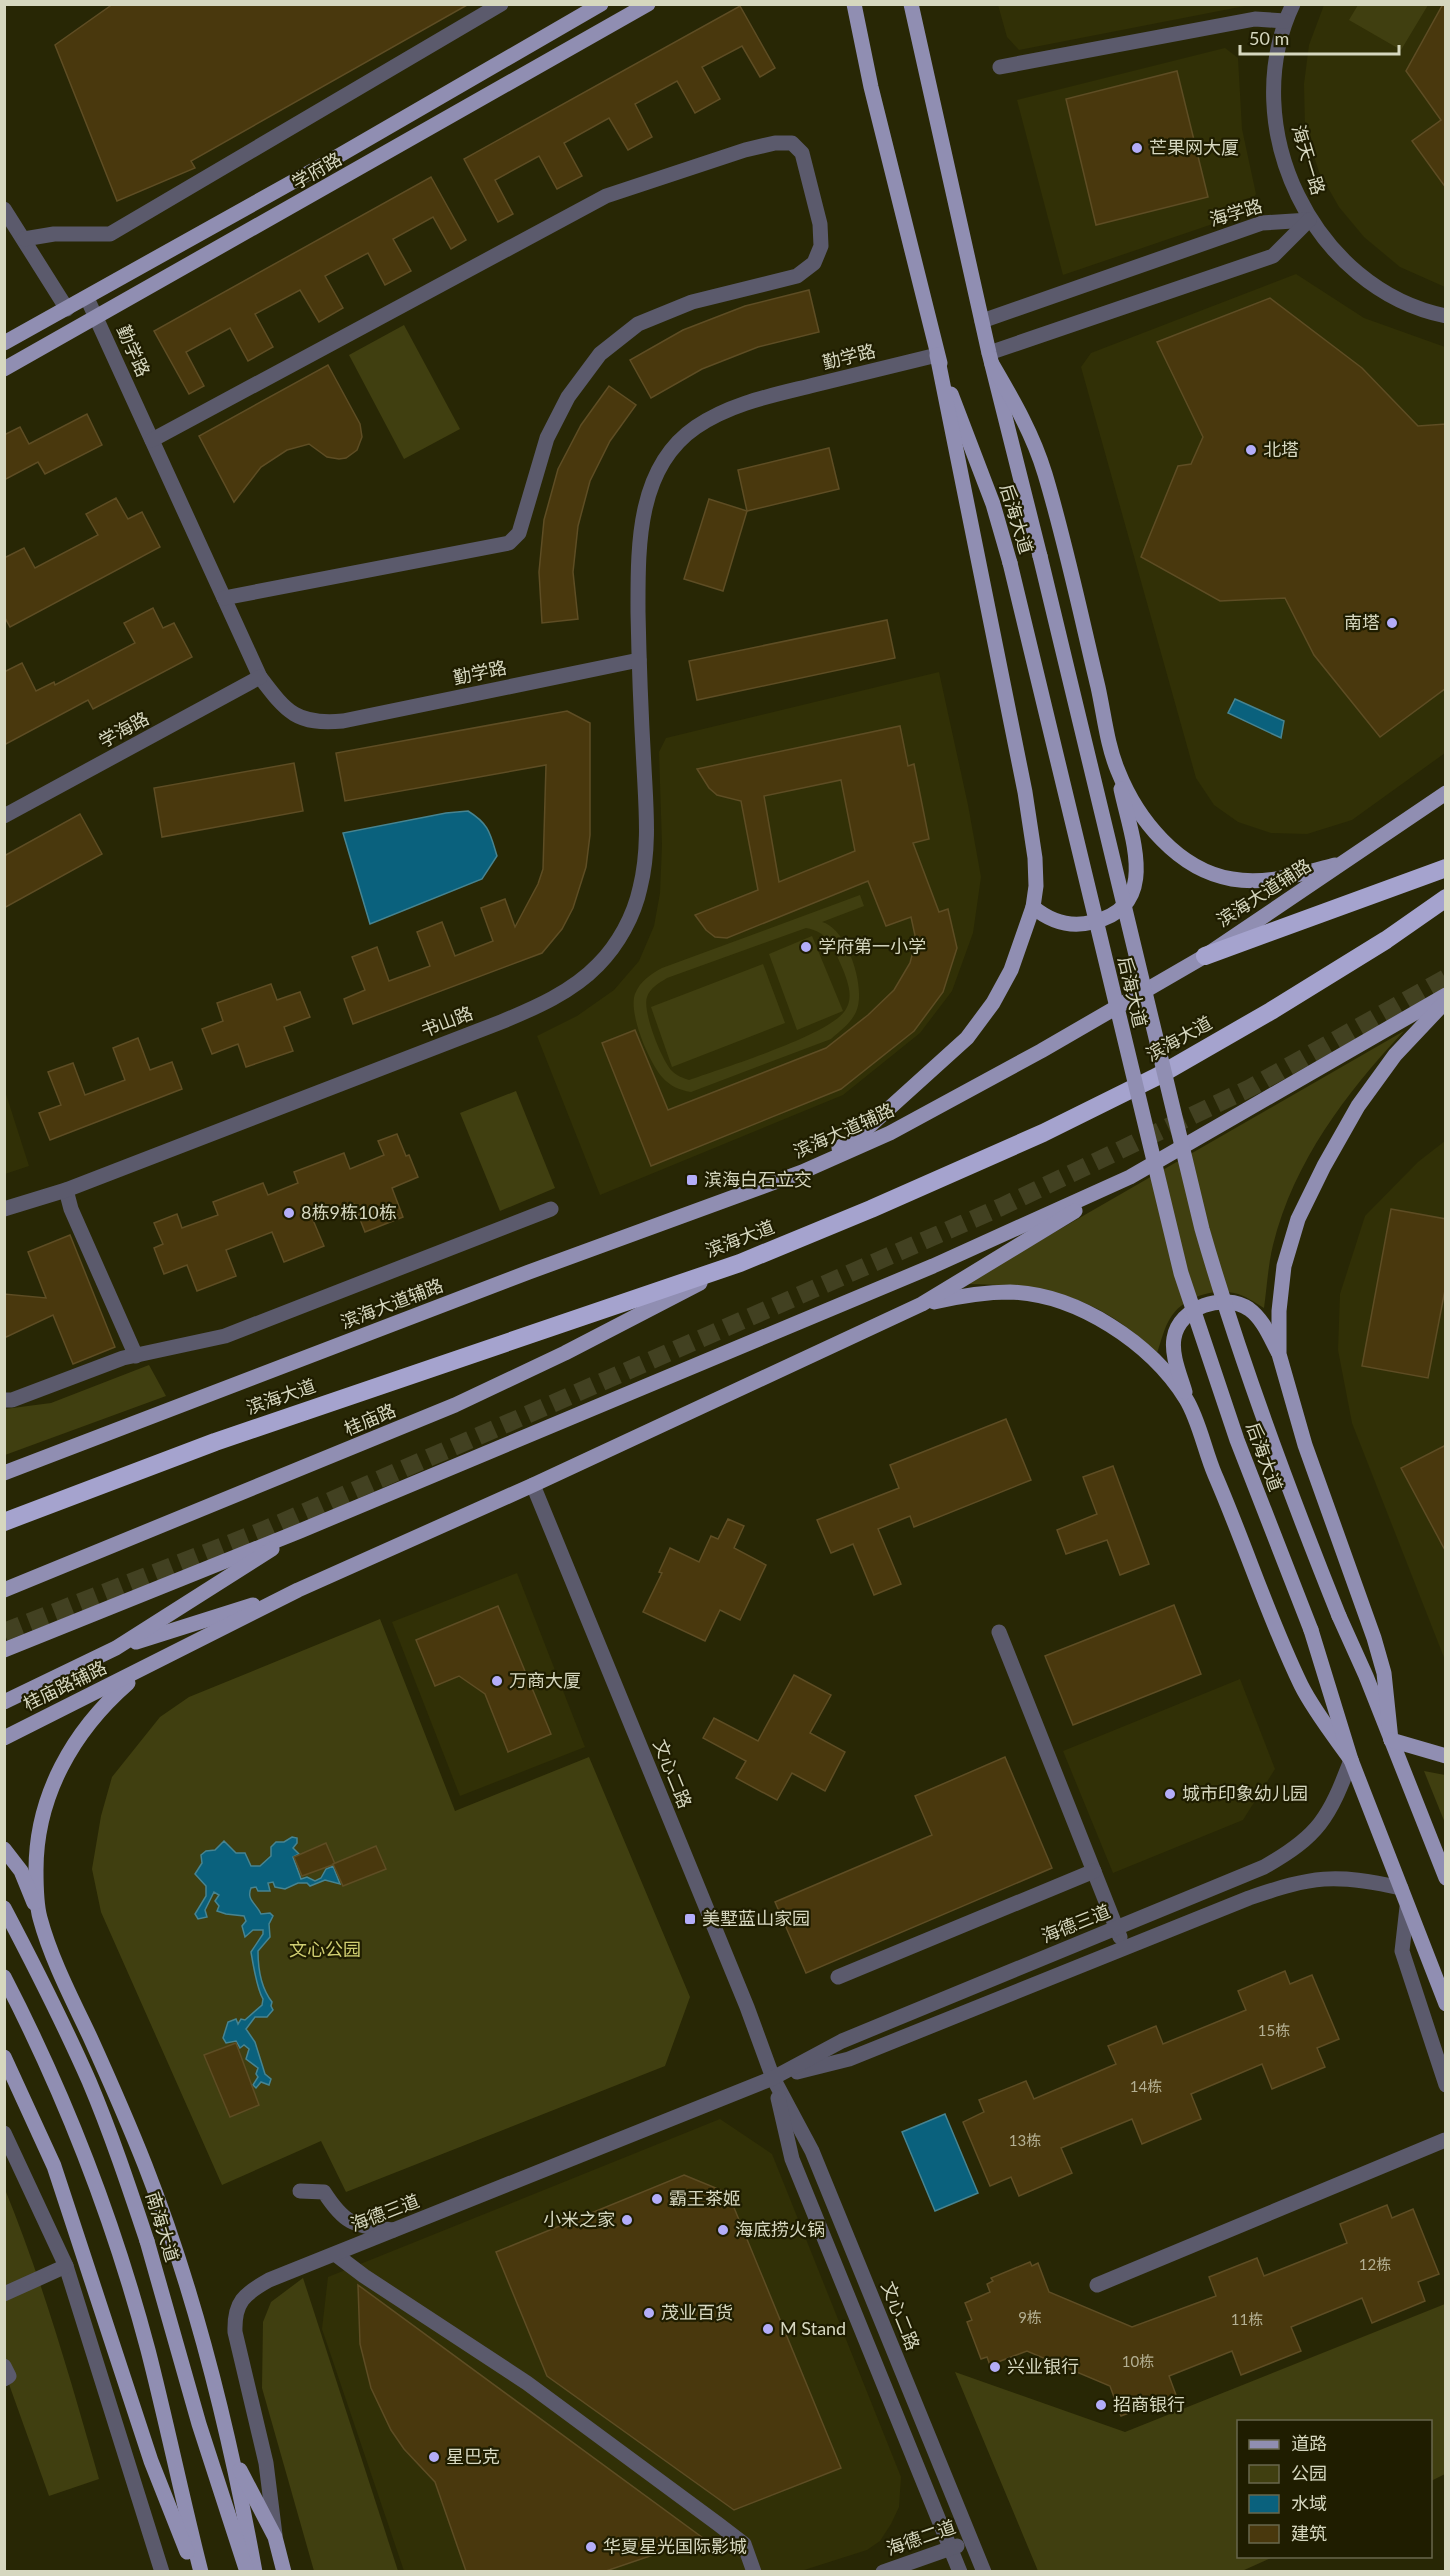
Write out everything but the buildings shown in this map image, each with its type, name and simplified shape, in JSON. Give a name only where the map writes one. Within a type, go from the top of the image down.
[{"type":"highway","points":[[1205,956],[1446,868]]},
{"type":"highway","name":"滨海大道","points":[[4,1522],[215,1442],[740,1263],[871,1209],[1043,1133],[1158,1076],[1291,999],[1446,898]]},
{"type":"main road","name":"学府路","points":[[4,343],[87,298],[601,4]]},
{"type":"main road","name":"学府路","points":[[4,369],[648,4]]},
{"type":"main road","name":"后海大道","points":[[854,4],[871,87],[937,355],[993,504],[1010,564],[1175,1250],[1215,1378],[1311,1630],[1351,1760],[1446,2004]]},
{"type":"main road","name":"后海大道","points":[[911,4],[982,321],[1205,1239],[1230,1323],[1267,1428],[1339,1616],[1446,1878]]},
{"type":"main road","points":[[802,1172],[863,1132],[967,1038],[993,1003],[1011,970],[1034,907],[1035,858],[1025,792],[937,355]]},
{"type":"main road","points":[[991,358],[1027,425],[1046,475],[1117,769],[1137,866],[1137,884],[1132,895],[1114,914],[1103,920],[1087,924],[1058,923],[1044,916],[1034,907]]},
{"type":"main road","points":[[1117,769],[1131,798],[1158,836],[1178,854],[1204,870],[1231,879],[1265,881],[1346,862]]},
{"type":"main road","name":"滨海大道辅路","points":[[4,1473],[529,1272],[802,1172],[891,1133],[1041,1051],[1205,956],[1446,793]]},
{"type":"main road","points":[[40,1917],[36,1869],[41,1819],[55,1777],[80,1734],[107,1701],[144,1669],[298,1590],[533,1485],[922,1304],[1130,1178],[1446,995]]},
{"type":"main road","points":[[1279,1354],[1279,1311],[1284,1266],[1298,1219],[1358,1106],[1395,1055],[1446,1001]]},
{"type":"main road","points":[[4,1650],[300,1531],[933,1266],[1130,1178]]},
{"type":"main road","name":"桂庙路","points":[[4,1590],[455,1405],[565,1353],[740,1263]]},
{"type":"main road","points":[[922,1304],[972,1294],[1002,1292],[1053,1300],[1096,1316],[1133,1340],[1160,1365],[1187,1400]]},
{"type":"main road","points":[[1351,1760],[1301,1684],[1212,1469],[1187,1400],[1174,1355],[1173,1340],[1176,1327],[1185,1317],[1213,1302],[1232,1302],[1248,1308],[1264,1326],[1279,1354],[1305,1445],[1374,1638],[1384,1673],[1391,1740],[1446,1756]]},
{"type":"main road","points":[[4,1702],[116,1648],[300,1531]]},
{"type":"main road","points":[[116,1648],[298,1590]]},
{"type":"main road","name":"桂庙路辅路","points":[[4,1738],[144,1669]]},
{"type":"main road","points":[[4,1849],[21,1871],[62,1976],[146,2166],[198,2325],[232,2454],[255,2571]]},
{"type":"main road","name":"南海大道","points":[[4,1908],[69,2036],[120,2159],[147,2241],[199,2424],[247,2571]]},
{"type":"main road","points":[[4,1977],[40,2051],[76,2134],[116,2248],[148,2350],[201,2571]]},
{"type":"main road","points":[[4,2057],[54,2166],[151,2461],[195,2571]]},
{"type":"main road","points":[[232,2454],[275,2537],[284,2571]]},
{"type":"street","points":[[24,239],[54,234],[110,234],[501,4]]},
{"type":"street","name":"海天一路","points":[[1293,4],[1285,21],[1274,79],[1280,144],[1297,197],[1309,220],[1347,265],[1372,286],[1400,301],[1430,313],[1446,316]]},
{"type":"street","points":[[1000,67],[1255,19],[1285,21]]},
{"type":"street","points":[[152,440],[606,196],[745,150],[775,143],[792,143],[802,153],[819,224],[821,246],[814,263],[797,276],[692,302],[638,324],[600,354],[568,397],[547,438],[519,533],[509,543],[224,598]]},
{"type":"street","points":[[4,209],[67,309]]},
{"type":"street","points":[[991,358],[1273,256],[1309,220]]},
{"type":"street","name":"海学路","points":[[982,321],[1262,223],[1309,220]]},
{"type":"street","name":"勤学路","points":[[87,298],[260,677],[287,710],[302,719],[321,723],[355,719],[639,660],[638,556],[642,523],[651,484],[671,453],[686,437],[694,429],[722,412],[757,399],[937,355]]},
{"type":"street","name":"书山路","points":[[4,1209],[66,1190],[516,1015],[574,985],[598,965],[618,940],[631,916],[640,889],[645,860],[646,830],[639,660]]},
{"type":"street","name":"学海路","points":[[4,816],[260,677]]},
{"type":"street","points":[[66,1190],[71,1209],[136,1356]]},
{"type":"street","points":[[4,1400],[12,1400],[123,1358],[225,1336],[551,1209]]},
{"type":"street","name":"文心二路","points":[[533,1485],[729,1963],[773,2078],[812,2151],[983,2571]]},
{"type":"street","points":[[999,1632],[1125,1948]]},
{"type":"street","name":"海德三道","points":[[275,2537],[266,2463],[238,2350],[234,2318],[238,2304],[250,2291],[269,2280],[773,2078],[842,2041],[1242,1877],[1286,1855],[1320,1826],[1331,1809],[1351,1760]]},
{"type":"street","points":[[838,1977],[1094,1871]]},
{"type":"street","name":"海德三道","points":[[773,2078],[849,2059],[1249,1898],[1302,1881],[1337,1877],[1401,1888]]},
{"type":"street","points":[[1407,1907],[1402,1951],[1446,2085]]},
{"type":"street","name":"文心二路","points":[[773,2078],[792,2159],[960,2571]]},
{"type":"street","points":[[4,2133],[66,2266],[162,2571]]},
{"type":"street","points":[[1097,2285],[1445,2140]]},
{"type":"street","points":[[300,2191],[324,2192],[339,2215],[363,2226],[396,2230]]},
{"type":"street","points":[[335,2254],[364,2276],[528,2382],[718,2524],[744,2544],[754,2571]]},
{"type":"street","points":[[4,2294],[66,2266]]},
{"type":"street","points":[[4,2366],[9,2376],[4,2379]]},
{"type":"street","name":"海德二道","points":[[883,2571],[972,2542]]},
{"type":"shaded area","points":[[998,4],[1250,5],[1019,50],[1007,37]]},
{"type":"shaded area","points":[[1324,5],[1445,5],[1445,287],[1400,267],[1364,237],[1339,207],[1319,172],[1305,128],[1304,84],[1309,45]]},
{"type":"shaded area","points":[[1225,48],[1238,58],[1242,129],[1256,194],[1242,214],[1063,275],[1017,100]]},
{"type":"shaded area","points":[[1296,274],[1364,318],[1445,347],[1445,753],[1352,820],[1307,834],[1271,833],[1238,822],[1214,805],[1196,778],[1081,367],[1091,353]]},
{"type":"shaded area","name":"学府第一小学","points":[[939,672],[981,877],[973,933],[952,991],[920,1033],[843,1095],[600,1195],[537,1036],[577,1016],[614,990],[639,961],[654,926],[660,893],[662,845],[659,752],[666,738]]},
{"type":"shaded area","points":[[5,1091],[29,1166],[4,1174]]},
{"type":"shaded area","points":[[1445,1141],[1445,1660],[1352,1423],[1338,1350],[1340,1294],[1365,1216],[1418,1162]]},
{"type":"shaded area","points":[[517,1573],[585,1747],[460,1796],[392,1622]]},
{"type":"shaded area","name":"城市印象幼儿园","points":[[1240,1679],[1275,1769],[1243,1820],[1113,1873],[1063,1751]]},
{"type":"shaded area","points":[[720,2119],[772,2154],[901,2477],[899,2507],[880,2541],[867,2550],[801,2571],[404,2571],[322,2329],[328,2277]]},
{"type":"green space","points":[[1358,5],[1428,5],[1401,50],[1349,20]]},
{"type":"green space","points":[[404,325],[460,429],[404,459],[349,355]]},
{"type":"green space","points":[[860,895],[864,906],[822,922],[839,935],[847,947],[857,975],[859,1002],[854,1016],[848,1023],[831,1039],[691,1092],[675,1087],[662,1077],[646,1049],[634,1013],[637,989],[650,975],[662,968]],"holes":[[[806,928],[825,936],[832,946],[850,993],[846,1009],[837,1019],[799,1040],[689,1080],[672,1071],[658,1047],[647,1013],[647,997],[653,988],[667,978]]]},
{"type":"green space","points":[[812,936],[843,1011],[797,1030],[769,954]]},
{"type":"green space","points":[[763,964],[785,1023],[672,1067],[651,1007]]},
{"type":"green space","points":[[1404,1031],[1362,1079],[1308,1157],[1282,1214],[1273,1245],[1264,1308],[1234,1293],[1217,1292],[1199,1296],[1176,1310],[1165,1330],[1157,1353],[1135,1333],[1113,1318],[1069,1297],[1021,1287],[965,1284]]},
{"type":"green space","points":[[516,1091],[555,1188],[500,1211],[460,1113]]},
{"type":"green space","points":[[149,1365],[166,1396],[5,1455],[5,1409],[51,1403]]},
{"type":"green space","name":"文心公园","points":[[380,1619],[455,1811],[589,1757],[690,1997],[665,2066],[346,2192],[321,2141],[222,2185],[101,1912],[92,1869],[101,1816],[112,1777],[160,1717],[189,1697]]},
{"type":"green space","points":[[1424,1771],[1445,1775],[1445,1823]]},
{"type":"green space","points":[[4,2187],[44,2295],[99,2479],[49,2496],[5,2373]]},
{"type":"green space","points":[[303,2278],[398,2571],[314,2571],[262,2388],[263,2322],[271,2302]]},
{"type":"green space","points":[[1445,2304],[1445,2474],[1432,2480],[1432,2420],[1237,2420],[1237,2558],[1271,2558],[1242,2571],[1038,2571],[955,2372],[1125,2432]]},
{"type":"water","points":[[1235,699],[1284,721],[1281,738],[1228,713]]},
{"type":"water","points":[[468,811],[485,825],[497,856],[482,879],[370,924],[343,833],[446,813]]},
{"type":"water","points":[[292,1837],[297,1838],[297,1843],[293,1848],[299,1854],[293,1857],[301,1879],[307,1877],[315,1881],[321,1878],[326,1869],[333,1866],[340,1884],[325,1880],[310,1886],[307,1883],[298,1883],[285,1889],[275,1887],[273,1882],[268,1883],[270,1891],[258,1891],[256,1887],[251,1888],[251,1899],[261,1914],[270,1913],[273,1916],[269,1924],[270,1937],[258,1951],[261,1978],[272,2002],[273,2010],[267,2017],[255,2017],[246,2029],[255,2042],[265,2074],[271,2079],[269,2085],[261,2082],[256,2088],[253,2085],[258,2077],[256,2074],[258,2068],[246,2059],[249,2049],[244,2045],[240,2048],[236,2041],[226,2043],[223,2038],[228,2022],[236,2019],[238,2024],[241,2019],[245,2020],[262,2005],[263,1999],[257,1983],[251,1952],[263,1934],[263,1930],[253,1930],[245,1937],[242,1926],[246,1921],[244,1916],[217,1911],[219,1906],[215,1901],[219,1895],[214,1892],[205,1910],[207,1917],[198,1919],[195,1914],[206,1896],[206,1886],[195,1874],[202,1863],[201,1855],[206,1851],[215,1850],[224,1841],[236,1853],[245,1853],[251,1866],[260,1866],[271,1856],[271,1847],[276,1842],[284,1842]]},
{"type":"water","points":[[945,2114],[978,2193],[935,2211],[902,2132]]},
{"type":"tunnel","points":[[4,1632],[264,1530],[1001,1207],[1250,1088],[1446,978]]},
{"type":"place","name":"芒果网大厦","points":[[1137,148]]},
{"type":"place","name":"北塔","points":[[1251,450]]},
{"type":"place","name":"南塔","points":[[1392,623]]},
{"type":"place","name":"学府第一小学","points":[[806,947]]},
{"type":"place","name":"滨海白石立交","points":[[692,1180]]},
{"type":"place","name":"8栋9栋10栋","points":[[289,1213]]},
{"type":"place","name":"万商大厦","points":[[497,1681]]},
{"type":"place","name":"城市印象幼儿园","points":[[1170,1794]]},
{"type":"place","name":"美墅蓝山家园","points":[[690,1919]]},
{"type":"place","name":"霸王茶姬","points":[[657,2199]]},
{"type":"place","name":"小米之家","points":[[627,2220]]},
{"type":"place","name":"海底捞火锅","points":[[723,2230]]},
{"type":"place","name":"茂业百货","points":[[649,2313]]},
{"type":"place","name":"M Stand","points":[[768,2329]]},
{"type":"place","name":"兴业银行","points":[[995,2367]]},
{"type":"place","name":"招商银行","points":[[1101,2405]]},
{"type":"place","name":"星巴克","points":[[434,2457]]},
{"type":"place","name":"华夏星光国际影城","points":[[591,2547]]}]
